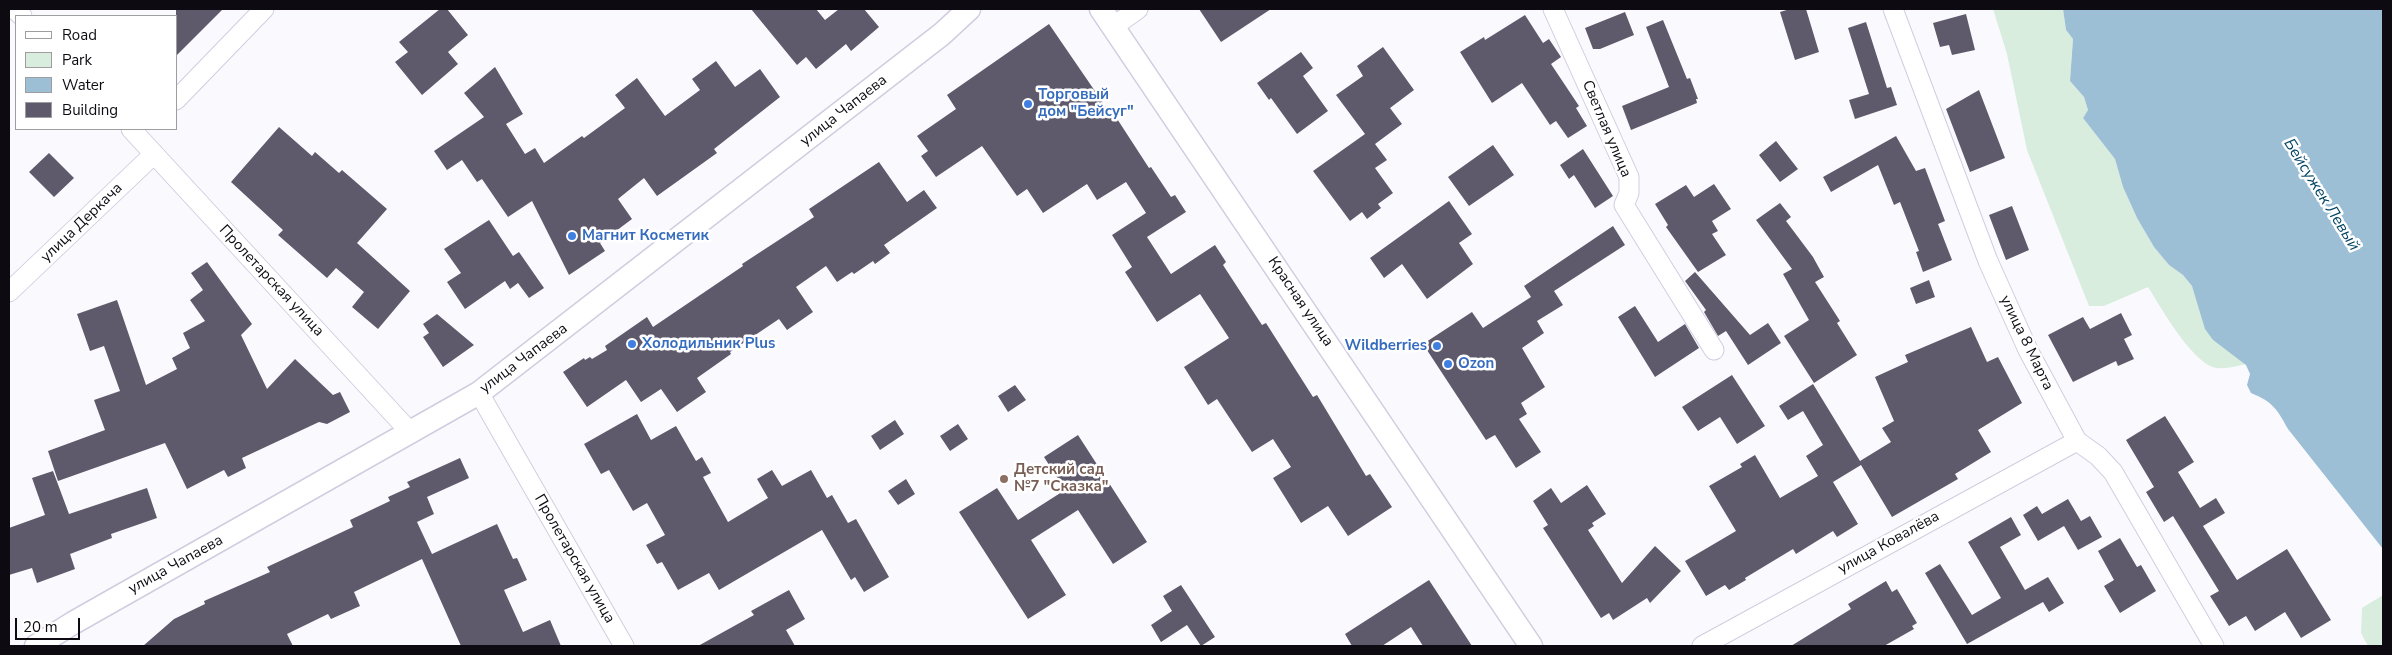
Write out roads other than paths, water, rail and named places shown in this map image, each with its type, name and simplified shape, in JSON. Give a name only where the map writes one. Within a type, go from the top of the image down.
[{"type":"street","points":[[178,98],[264,9]]},
{"type":"street","name":"улица Чапаева","points":[[36,646],[479,393],[918,52],[969,9]]},
{"type":"street","points":[[1107,18],[1138,9]]},
{"type":"street","name":"Светлая улица","points":[[1553,9],[1628,177],[1629,193],[1624,205],[1714,350]]},
{"type":"street","name":"улица 8 Марта","points":[[1893,9],[1992,268],[2028,350],[2077,441],[2098,456],[2112,472],[2214,646]]},
{"type":"street","name":"Красная улица","points":[[1107,18],[1531,646]]},
{"type":"street","name":"Пролетарская улица","points":[[140,132],[154,154],[411,433]]},
{"type":"street","name":"улица Деркача","points":[[9,292],[154,154]]},
{"type":"street","name":"Пролетарская улица","points":[[479,393],[624,646]]},
{"type":"street","name":"улица Ковалёва","points":[[1702,646],[2077,441]]},
{"type":"water","name":"Бейсужек Левый","points":[[2063,9],[2383,9],[2383,549],[2288,429],[2274,407],[2251,393],[2247,385],[2250,374],[2246,365],[2213,340],[2205,329],[2192,286],[2183,275],[2169,265],[2154,247],[2137,218],[2123,187],[2115,159],[2083,118],[2088,110],[2084,97],[2070,81],[2073,39],[2066,30]]},
{"type":"place","name":"Торговый дом \"Бейсуг\"","points":[[1028,104]]},
{"type":"place","name":"Магнит Косметик","points":[[572,236]]},
{"type":"place","name":"Холодильник Plus","points":[[632,344]]},
{"type":"place","name":"Wildberries","points":[[1437,346]]},
{"type":"place","name":"Ozon","points":[[1448,364]]},
{"type":"place","name":"Детский сад №7 \"Сказка\"","points":[[1004,479]]}]
